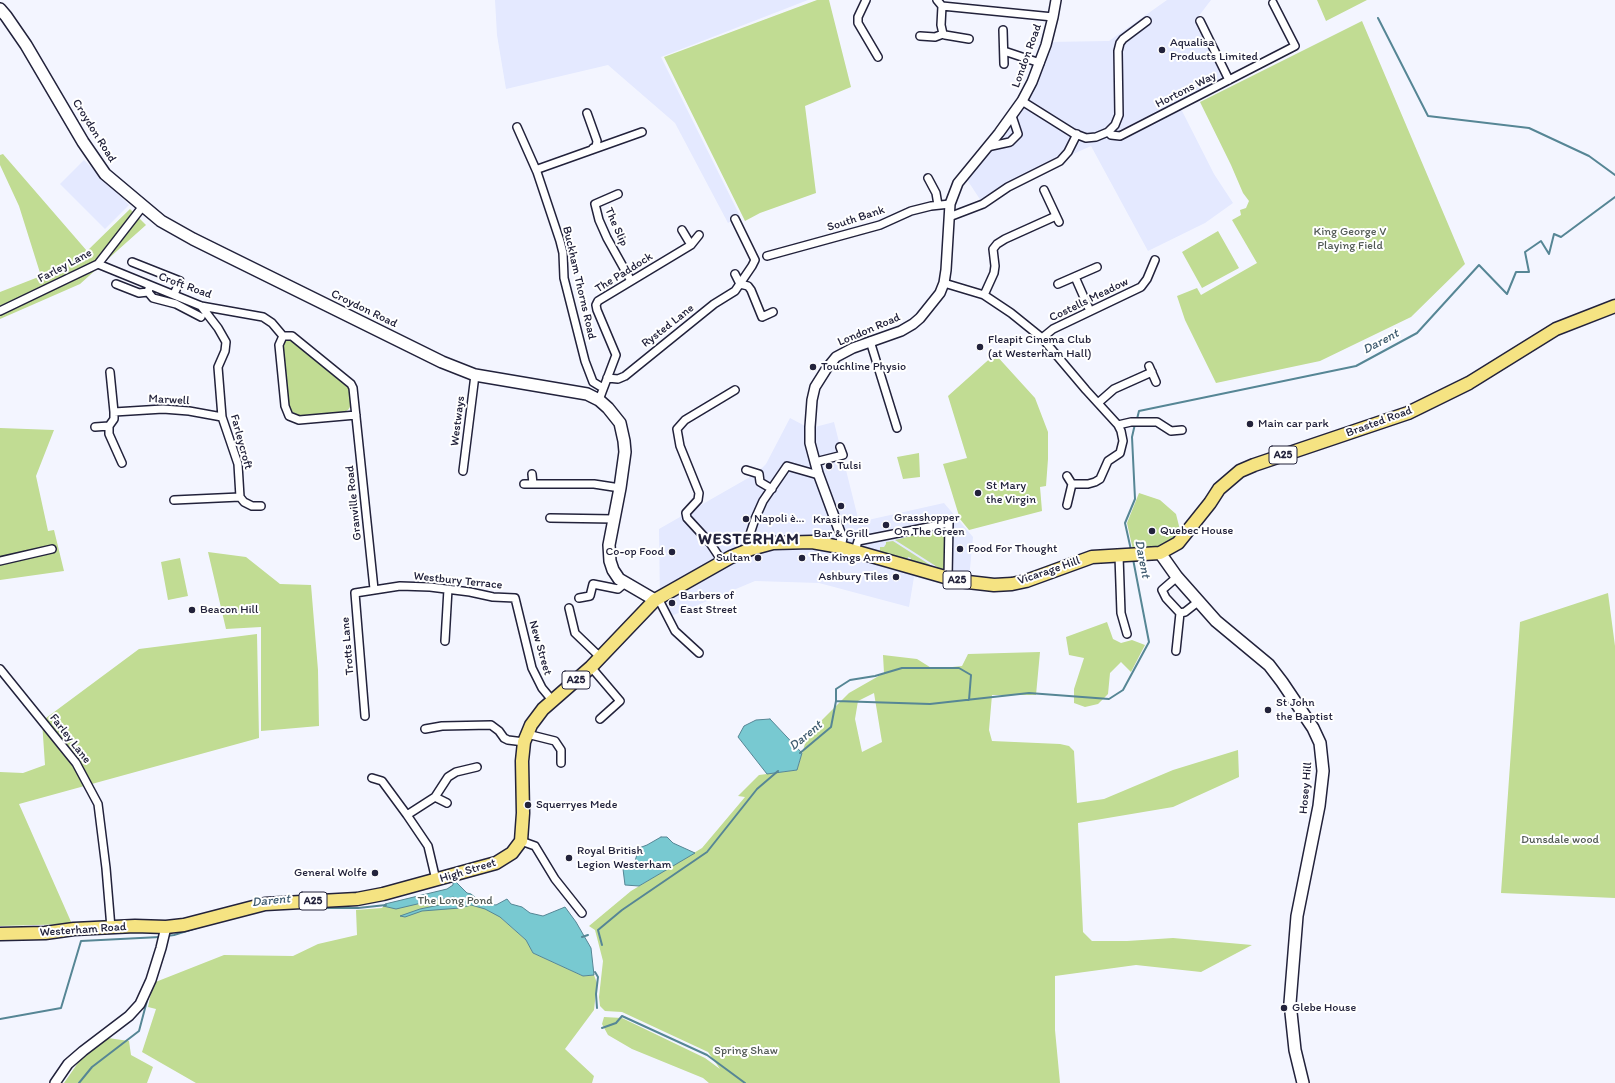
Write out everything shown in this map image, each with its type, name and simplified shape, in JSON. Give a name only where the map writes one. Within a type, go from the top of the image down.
[{"type":"main road","name":"Croydon Road","points":[[0,9],[26,45],[84,142],[106,174],[161,221],[200,242],[442,362],[475,375],[571,390],[587,394],[599,400],[615,414],[623,432],[625,452],[608,554],[613,570],[619,579],[656,599]]},
{"type":"main road","name":"Brasted Road","points":[[1160,553],[1178,543],[1210,503],[1219,488],[1240,471],[1408,413],[1469,383],[1556,329],[1615,306]]},
{"type":"main road","name":"A25","points":[[521,841],[522,767],[526,738],[536,717],[552,700],[591,667],[656,599],[722,561],[753,548],[773,543],[793,542],[812,542],[840,547]]},
{"type":"main road","name":"Vicarage Hill","points":[[840,547],[948,578],[985,585],[1012,584],[1041,576],[1086,558],[1119,556]]},
{"type":"main road","name":"A25","points":[[1119,556],[1160,553]]},
{"type":"main road","name":"Hosey Hill","points":[[1160,553],[1177,577],[1216,621],[1273,670],[1313,728],[1320,743],[1323,771],[1319,806],[1297,916],[1290,1003],[1295,1050],[1303,1083]]},
{"type":"main road","name":"High Street","points":[[165,929],[208,920],[265,904],[358,899],[436,880],[496,863],[512,853],[521,841]]},
{"type":"main road","name":"Westerham Road","points":[[0,934],[45,933],[74,929],[165,929]]},
{"type":"street","points":[[866,0],[858,17],[858,23],[878,57]]},
{"type":"street","points":[[937,0],[942,6],[941,25],[943,34]]},
{"type":"street","name":"London Road","points":[[840,547],[841,535],[818,473],[810,443],[812,400],[819,379],[836,357],[870,341],[901,331],[920,318],[940,293],[944,283],[946,270],[950,204],[958,184],[1012,116],[1022,101],[1040,63],[1053,17],[1056,0]]},
{"type":"street","name":"Hortons Way","points":[[1077,134],[1086,138],[1096,137],[1108,132],[1111,135],[1120,136],[1296,46],[1273,3]]},
{"type":"street","points":[[942,6],[1053,17]]},
{"type":"street","points":[[1108,132],[1115,124],[1119,115],[1118,52],[1120,43],[1123,39],[1147,21]]},
{"type":"street","points":[[1200,21],[1229,80]]},
{"type":"street","points":[[1003,30],[1004,64]]},
{"type":"street","points":[[920,36],[935,37],[943,34],[945,36],[969,39]]},
{"type":"street","points":[[1004,52],[1040,63]]},
{"type":"street","points":[[949,217],[983,204],[1008,187],[1060,161],[1068,152],[1077,134],[1022,101]]},
{"type":"street","points":[[587,113],[597,140],[596,147],[593,149]]},
{"type":"street","points":[[987,147],[1010,142],[1018,134],[1012,116]]},
{"type":"street","name":"Buckham Thorns Road","points":[[517,127],[536,172],[560,241],[563,252],[564,278],[585,361],[593,382],[603,388]]},
{"type":"street","points":[[536,172],[538,168],[642,132]]},
{"type":"street","points":[[928,178],[936,193],[938,205]]},
{"type":"street","points":[[984,295],[994,273],[995,266],[993,250],[997,244],[1005,238],[1057,219],[1044,190]]},
{"type":"street","name":"The Slip","points":[[618,194],[595,204],[599,220],[607,238],[631,281]]},
{"type":"street","name":"South Bank","points":[[767,256],[880,225],[911,210],[950,204]]},
{"type":"street","name":"Farley Lane","points":[[0,312],[98,264],[143,206]]},
{"type":"street","name":"Rysted Lane","points":[[607,378],[618,379],[625,376],[714,304],[735,291],[755,260],[752,250],[736,219]]},
{"type":"street","points":[[682,230],[691,245]]},
{"type":"street","name":"The Paddock","points":[[599,400],[616,354],[596,305],[598,301],[691,245],[699,235]]},
{"type":"street","name":"Costells Meadow","points":[[1042,338],[1053,328],[1141,286],[1150,275],[1155,260]]},
{"type":"street","points":[[132,262],[180,281],[174,294]]},
{"type":"street","name":"Croft Road","points":[[98,264],[149,289],[174,294],[201,306],[263,317],[272,322],[283,336]]},
{"type":"street","points":[[1058,284],[1097,267]]},
{"type":"street","points":[[735,274],[740,284],[748,286],[751,290],[762,317],[773,312]]},
{"type":"street","points":[[1075,277],[1090,311]]},
{"type":"street","points":[[944,283],[984,295],[1042,338],[1066,368],[1122,431],[1123,440],[1120,453],[1108,461],[1100,478],[1095,482],[1088,484],[1072,484]]},
{"type":"street","points":[[116,284],[139,293],[149,289],[149,295],[153,298],[176,304],[201,317]]},
{"type":"street","name":"Farleycroft","points":[[201,306],[218,328],[226,342],[225,351],[218,367],[222,417],[238,464],[240,497]]},
{"type":"street","points":[[283,336],[279,345],[285,406],[289,416],[298,420],[356,414]]},
{"type":"street","name":"Granville Road","points":[[283,336],[292,336],[351,384],[354,391],[374,589]]},
{"type":"street","points":[[870,341],[897,428]]},
{"type":"street","points":[[1098,403],[1114,389],[1150,369],[1156,382]]},
{"type":"street","points":[[110,372],[114,419],[109,426],[109,434],[122,463]]},
{"type":"street","name":"Westways","points":[[463,471],[475,375]]},
{"type":"street","points":[[722,561],[710,543],[687,518],[686,513],[698,500],[699,493],[680,446],[677,429],[684,420],[735,390]]},
{"type":"street","name":"Marwell","points":[[114,412],[163,409],[188,411],[222,417]]},
{"type":"street","points":[[1118,425],[1130,422],[1157,422],[1171,431],[1182,430]]},
{"type":"street","points":[[95,427],[109,426]]},
{"type":"street","points":[[815,462],[843,455],[840,447]]},
{"type":"street","points":[[753,548],[751,531],[763,501],[787,466],[816,474],[818,473]]},
{"type":"street","points":[[746,470],[759,474],[760,482],[772,489]]},
{"type":"street","points":[[532,474],[533,484]]},
{"type":"street","points":[[1067,476],[1072,484],[1067,505]]},
{"type":"street","points":[[524,484],[594,484],[620,488]]},
{"type":"street","points":[[174,500],[240,497],[244,502],[252,506],[261,506]]},
{"type":"street","points":[[550,518],[614,519]]},
{"type":"street","points":[[854,551],[858,541],[949,523],[948,578]]},
{"type":"street","points":[[0,561],[52,549]]},
{"type":"street","points":[[1119,556],[1121,613],[1127,634]]},
{"type":"street","points":[[1177,577],[1162,590],[1166,598],[1180,612]]},
{"type":"street","points":[[579,598],[590,596],[592,584],[618,589],[624,583]]},
{"type":"street","name":"Westbury Terrace","points":[[374,589],[400,586],[448,589],[493,597],[515,598]]},
{"type":"street","name":"Trotts Lane","points":[[365,716],[355,593],[374,589]]},
{"type":"street","points":[[445,641],[448,589]]},
{"type":"street","name":"New Street","points":[[515,598],[532,668],[537,679],[552,700]]},
{"type":"street","points":[[656,599],[675,631],[700,653]]},
{"type":"street","points":[[1180,612],[1185,612],[1199,601]]},
{"type":"street","points":[[569,608],[576,634],[600,657]]},
{"type":"street","points":[[1176,651],[1180,612]]},
{"type":"street","points":[[591,667],[620,701],[600,719]]},
{"type":"street","name":"Farley Lane","points":[[0,669],[76,763],[98,804],[106,868],[111,928]]},
{"type":"street","points":[[426,729],[442,726],[491,725],[508,740],[526,738],[555,741],[561,750],[561,763]]},
{"type":"street","points":[[407,815],[435,797],[448,777],[456,772],[477,768]]},
{"type":"street","points":[[372,778],[382,781],[428,846],[436,880]]},
{"type":"street","points":[[435,797],[447,803]]},
{"type":"street","points":[[521,841],[535,846],[559,886],[582,913]]},
{"type":"street","points":[[55,1083],[68,1064],[128,1016],[140,1004],[151,980],[163,941],[165,929]]},
{"type":"shaded area","points":[[495,0],[808,0],[661,57],[740,216],[728,223],[675,123],[608,65],[506,89],[497,35]]},
{"type":"shaded area","points":[[1167,0],[1211,0],[1198,17],[1197,27],[1226,82],[1180,107],[1214,174],[1233,203],[1205,223],[1148,251],[1091,146],[1071,155],[983,204],[964,175],[1022,101],[1047,42],[1109,41]]},
{"type":"shaded area","points":[[84,160],[129,205],[105,229],[60,184]]},
{"type":"shaded area","points":[[790,418],[807,427],[815,427],[834,422],[859,522],[944,503],[973,537],[968,590],[914,577],[909,607],[819,583],[755,581],[669,617],[660,602],[659,529],[759,471],[766,464]]},
{"type":"green space","points":[[817,0],[829,0],[851,87],[805,106],[816,193],[760,213],[745,221],[664,57]]},
{"type":"green space","points":[[1317,0],[1367,0],[1326,21]]},
{"type":"green space","name":"King George V Playing Field","points":[[1362,21],[1465,264],[1411,317],[1320,361],[1216,383],[1185,320],[1177,296],[1197,288],[1201,295],[1257,263],[1232,220],[1241,215],[1240,210],[1246,208],[1249,201],[1243,193],[1200,102]]},
{"type":"green space","points":[[3,154],[87,251],[130,209],[146,225],[80,284],[0,319],[0,292],[41,276],[19,206],[0,165],[0,155]]},
{"type":"green space","points":[[1218,231],[1239,268],[1202,288],[1182,252]]},
{"type":"green space","points":[[286,339],[291,340],[347,385],[350,390],[352,404],[348,410],[342,413],[300,416],[289,410],[282,344]]},
{"type":"green space","points":[[995,354],[1035,398],[1048,432],[1046,486],[1040,487],[1042,511],[969,530],[960,519],[943,464],[967,458],[948,396]]},
{"type":"green space","points":[[0,428],[54,430],[36,476],[48,531],[54,530],[64,571],[0,580]]},
{"type":"green space","points":[[919,453],[920,477],[903,479],[897,457]]},
{"type":"green space","points":[[1139,493],[1160,500],[1176,514],[1181,534],[1164,545],[1149,549],[1133,550],[1127,523]]},
{"type":"green space","points":[[940,529],[945,530],[944,570],[895,540]]},
{"type":"green space","points":[[893,541],[935,568],[910,561],[911,558],[908,557],[907,560],[880,554],[880,547],[884,547],[886,542]]},
{"type":"green space","points":[[208,552],[246,557],[280,584],[311,585],[318,670],[319,726],[261,731],[261,627],[226,629]]},
{"type":"green space","points":[[180,558],[188,596],[168,600],[161,562]]},
{"type":"green space","name":"Dunsdale wood","points":[[1608,593],[1615,646],[1615,898],[1501,893],[1520,622]]},
{"type":"green space","points":[[1107,622],[1113,639],[1121,643],[1132,640],[1145,645],[1131,672],[1121,662],[1110,673],[1108,694],[1098,704],[1085,707],[1074,703],[1074,689],[1084,658],[1069,655],[1066,637]]},
{"type":"green space","points":[[257,634],[259,738],[19,804],[72,924],[0,926],[0,772],[23,773],[45,765],[42,721],[139,649]]},
{"type":"green space","name":"Spring Shaw","points":[[1040,652],[1036,695],[992,695],[989,730],[992,741],[1060,744],[1069,746],[1074,751],[1077,803],[1104,799],[1173,770],[1238,750],[1239,777],[1173,807],[1078,823],[1083,932],[1092,941],[1127,941],[1173,938],[1252,945],[1201,972],[1136,965],[1055,976],[1055,1030],[1060,1083],[709,1083],[703,1078],[632,1049],[608,1035],[602,1024],[604,1017],[622,1018],[705,1058],[720,1069],[708,1052],[622,1012],[605,1011],[600,1006],[599,997],[603,961],[595,930],[589,926],[631,891],[702,848],[745,797],[738,796],[759,775],[797,770],[808,734],[849,693],[884,673],[883,655],[917,659],[933,669],[962,666],[968,654]],"holes":[[[874,693],[882,742],[862,752],[855,719],[858,701]]]},
{"type":"green space","name":"The Long Pond","points":[[453,879],[467,893],[471,894],[481,902],[496,905],[502,919],[526,940],[533,953],[583,976],[594,975],[597,983],[594,1010],[565,1049],[594,1076],[592,1083],[196,1083],[142,1052],[156,1009],[148,1007],[153,983],[224,955],[293,956],[318,944],[357,935],[356,910],[382,908],[385,904],[447,889],[453,885]]},
{"type":"green space","points":[[108,1038],[129,1041],[131,1055],[153,1067],[147,1083],[64,1083],[80,1060]]},
{"type":"water","points":[[770,719],[802,753],[797,770],[767,774],[738,737],[744,726],[756,720]]},
{"type":"water","points":[[661,837],[667,837],[673,843],[695,853],[639,886],[625,885],[623,869],[635,861],[639,848]]},
{"type":"water","points":[[453,879],[467,893],[471,894],[481,902],[496,905],[507,899],[511,904],[522,907],[530,913],[543,916],[565,907],[576,922],[591,948],[594,975],[583,976],[533,953],[526,940],[500,917],[485,909],[471,905],[460,908],[422,911],[405,917],[400,916],[420,909],[454,902],[457,900],[454,897],[396,909],[383,906],[385,904],[447,889],[453,885]]},
{"type":"waterway","points":[[1378,18],[1428,116],[1529,128],[1589,156],[1615,175]]},
{"type":"waterway","name":"Darent","points":[[1137,419],[1139,411],[1356,366],[1417,333],[1479,265],[1507,294],[1516,272],[1529,272],[1525,252],[1541,241],[1549,254],[1554,234],[1561,237],[1615,197]]},
{"type":"waterway","name":"Darent","points":[[1131,550],[1125,523],[1135,499],[1132,437],[1135,424]]},
{"type":"waterway","name":"Darent","points":[[800,753],[831,727],[836,701],[930,704],[1029,693],[1109,699],[1123,690],[1149,642],[1133,559]]},
{"type":"waterway","points":[[836,701],[836,689],[850,680],[875,676],[902,668],[959,668],[971,675],[969,700]]},
{"type":"waterway","name":"Darent","points":[[602,945],[598,930],[622,910],[707,852],[757,789],[778,771]]},
{"type":"waterway","name":"Darent","points":[[307,908],[358,908],[386,905]]},
{"type":"waterway","name":"Darent","points":[[167,936],[203,926]]},
{"type":"waterway","name":"Darent","points":[[582,937],[588,935]]},
{"type":"waterway","name":"Darent","points":[[0,1019],[61,1008],[81,941],[160,937]]},
{"type":"waterway","points":[[595,972],[598,977],[596,994],[597,1008]]},
{"type":"waterway","points":[[79,1083],[92,1067],[139,1031],[148,997]]},
{"type":"waterway","points":[[602,1028],[616,1023],[622,1016],[707,1055],[745,1083]]},
{"type":"place","name":"Aqualisa Products Limited","points":[[1162,50]]},
{"type":"place","name":"Fleapit Cinema Club (at Westerham Hall)","points":[[980,347]]},
{"type":"place","name":"Touchline Physio","points":[[813,367]]},
{"type":"place","name":"Main car park","points":[[1250,424]]},
{"type":"place","name":"Tulsi","points":[[829,466]]},
{"type":"place","name":"St Mary the Virgin","points":[[978,493]]},
{"type":"place","name":"Krasi Meze Bar & Grill","points":[[841,506]]},
{"type":"place","name":"Napoli è...","points":[[746,519]]},
{"type":"place","name":"Grasshopper On The Green","points":[[886,525]]},
{"type":"place","name":"Quebec House","points":[[1152,531]]},
{"type":"place","name":"Food For Thought","points":[[960,549]]},
{"type":"place","name":"Co-op Food","points":[[672,552]]},
{"type":"place","name":"Sultan","points":[[758,558]]},
{"type":"place","name":"The Kings Arms","points":[[802,558]]},
{"type":"place","name":"Ashbury Tiles","points":[[896,577]]},
{"type":"place","name":"Barbers of East Street","points":[[672,603]]},
{"type":"place","name":"Beacon Hill","points":[[192,610]]},
{"type":"place","name":"St John the Baptist","points":[[1268,710]]},
{"type":"place","name":"Squerryes Mede","points":[[528,805]]},
{"type":"place","name":"Royal British Legion Westerham","points":[[569,858]]},
{"type":"place","name":"General Wolfe","points":[[375,873]]},
{"type":"place","name":"Glebe House","points":[[1284,1008]]},
{"type":"district","name":"WESTERHAM","points":[[749,540]]}]
